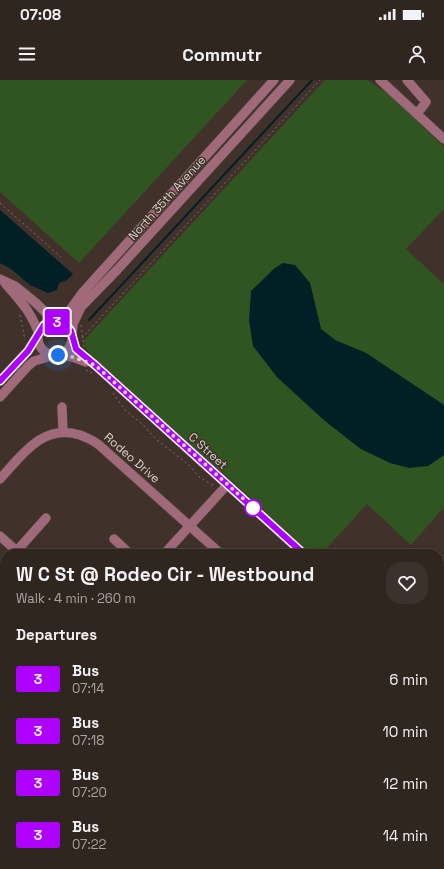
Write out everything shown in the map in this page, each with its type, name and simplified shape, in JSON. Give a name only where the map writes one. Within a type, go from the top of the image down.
[{"type":"street","name":"North 35th Avenue","points":[[55,321],[70,310],[88,287],[274,80]]},
{"type":"street","name":"North 35th Avenue","points":[[72,337],[73,324],[81,307],[117,270],[290,80]]},
{"type":"street","points":[[380,80],[444,139]]},
{"type":"street","points":[[407,80],[426,102],[416,114]]},
{"type":"street","points":[[199,162],[208,171]]},
{"type":"street","points":[[1,281],[15,286],[55,321]]},
{"type":"street","points":[[1,281],[26,307],[32,316],[39,335],[41,347],[44,351],[57,355]]},
{"type":"street","points":[[0,381],[28,351],[44,325],[55,321],[61,322],[68,327],[72,337],[70,348],[57,355],[34,362],[28,366],[0,397]]},
{"type":"street","name":"C Street","points":[[72,337],[76,350],[94,369],[298,549]]},
{"type":"street","name":"C Street","points":[[57,355],[73,357],[94,369]]},
{"type":"street","points":[[0,479],[28,448],[38,440],[50,434],[63,431],[62,407]]},
{"type":"street","name":"Rodeo Drive","points":[[63,431],[94,440],[215,549]]},
{"type":"street","points":[[169,549],[227,485]]},
{"type":"street","points":[[20,549],[46,518]]},
{"type":"street","points":[[0,536],[13,549]]},
{"type":"street","points":[[114,539],[125,549]]},
{"type":"path","points":[[82,338],[320,80]]},
{"type":"path","points":[[0,203],[61,257]]},
{"type":"path","points":[[19,312],[26,340]]},
{"type":"path","points":[[80,325],[82,326],[82,338],[85,352]]},
{"type":"path","points":[[82,368],[94,369]]},
{"type":"path","points":[[112,392],[126,410],[157,440],[188,465],[199,477],[214,485]]},
{"type":"green space","points":[[0,80],[247,80],[79,263],[0,192]]},
{"type":"green space","points":[[325,80],[367,80],[389,94],[444,147],[444,209],[406,249],[444,284],[444,405],[366,353],[335,340],[321,329],[310,283],[275,268],[251,291],[277,377],[325,421],[361,449],[428,466],[444,455],[444,507],[411,545],[367,504],[326,549],[304,549],[265,514],[266,512],[221,471],[219,473],[90,355],[85,346],[84,340]]},
{"type":"water","points":[[0,210],[73,274],[67,280],[59,283],[57,290],[48,293],[30,285],[11,269],[0,263]]},
{"type":"water","points":[[283,263],[295,265],[310,283],[321,329],[335,340],[366,353],[444,405],[444,455],[428,466],[409,468],[390,463],[361,449],[325,421],[277,377],[253,346],[249,320],[251,291],[275,268]]},
{"type":"waterway","points":[[89,320],[312,80]]},
{"type":"bus line","name":"3","points":[[0,381],[28,351],[44,325],[54,321],[65,324],[71,331],[76,350],[81,355],[95,365],[298,549]]},
{"type":"route","points":[[58,355],[73,357],[95,365],[258,512],[253,508]]}]
